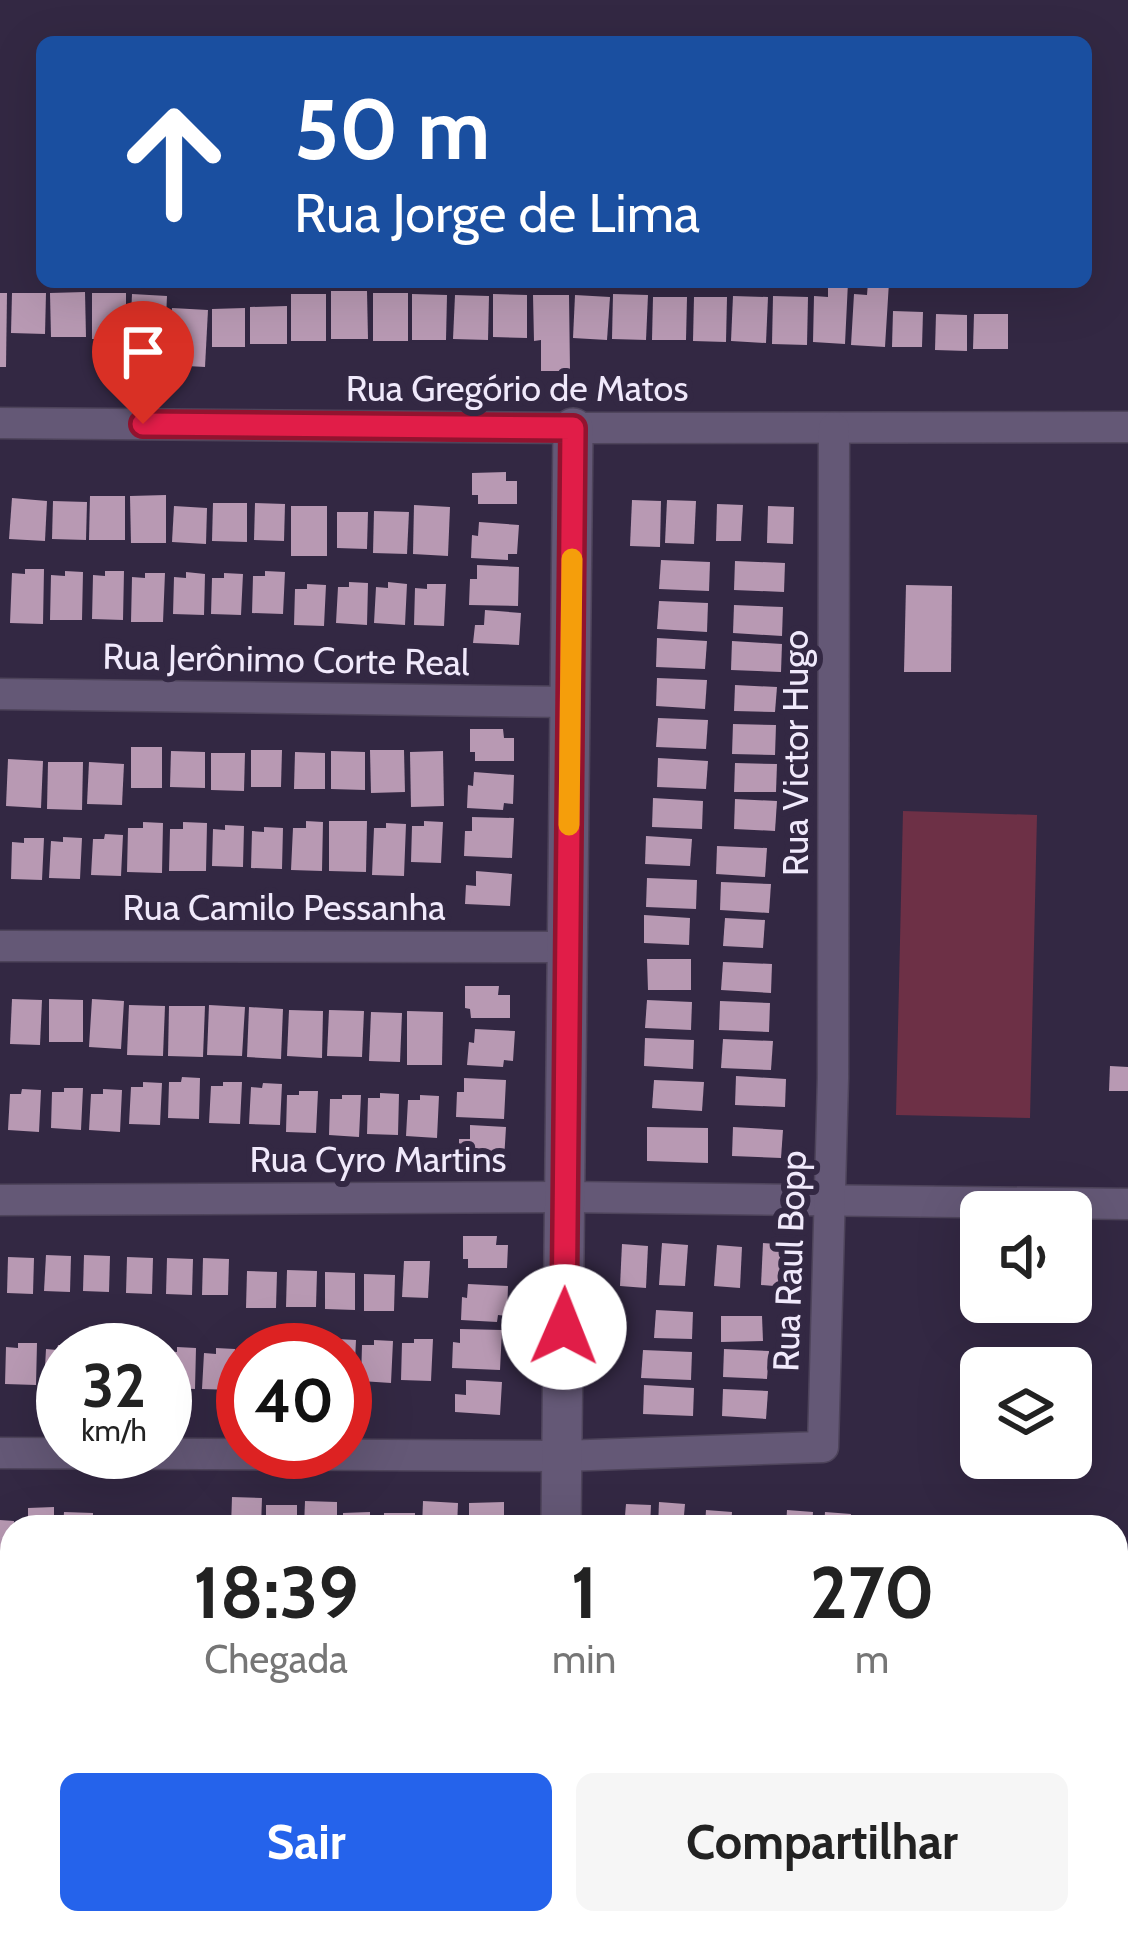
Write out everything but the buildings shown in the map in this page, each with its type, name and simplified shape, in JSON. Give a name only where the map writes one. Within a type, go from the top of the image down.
[{"type":"street","name":"Rua Gregório de Matos","points":[[0,423],[1128,427]]},
{"type":"street","points":[[561,1515],[573,428]]},
{"type":"street","name":"Rua Victor Hugo","points":[[833,1078],[835,428]]},
{"type":"street","name":"Rua Jerônimo Corte Real","points":[[0,694],[570,701]]},
{"type":"street","name":"Rua Camilo Pessanha","points":[[0,946],[568,947]]},
{"type":"street","name":"Rua Raul Bopp","points":[[562,1456],[823,1447],[833,1078]]},
{"type":"street","name":"Rua Cyro Martins","points":[[0,1200],[566,1197],[1128,1204]]},
{"type":"street","points":[[0,1453],[562,1456]]},
{"type":"shaded area","points":[[903,811],[1037,815],[1030,1118],[896,1115]]},
{"type":"slow traffic","points":[[569,825],[572,559]]},
{"type":"route","points":[[143,424],[573,428],[564,1327]]}]
